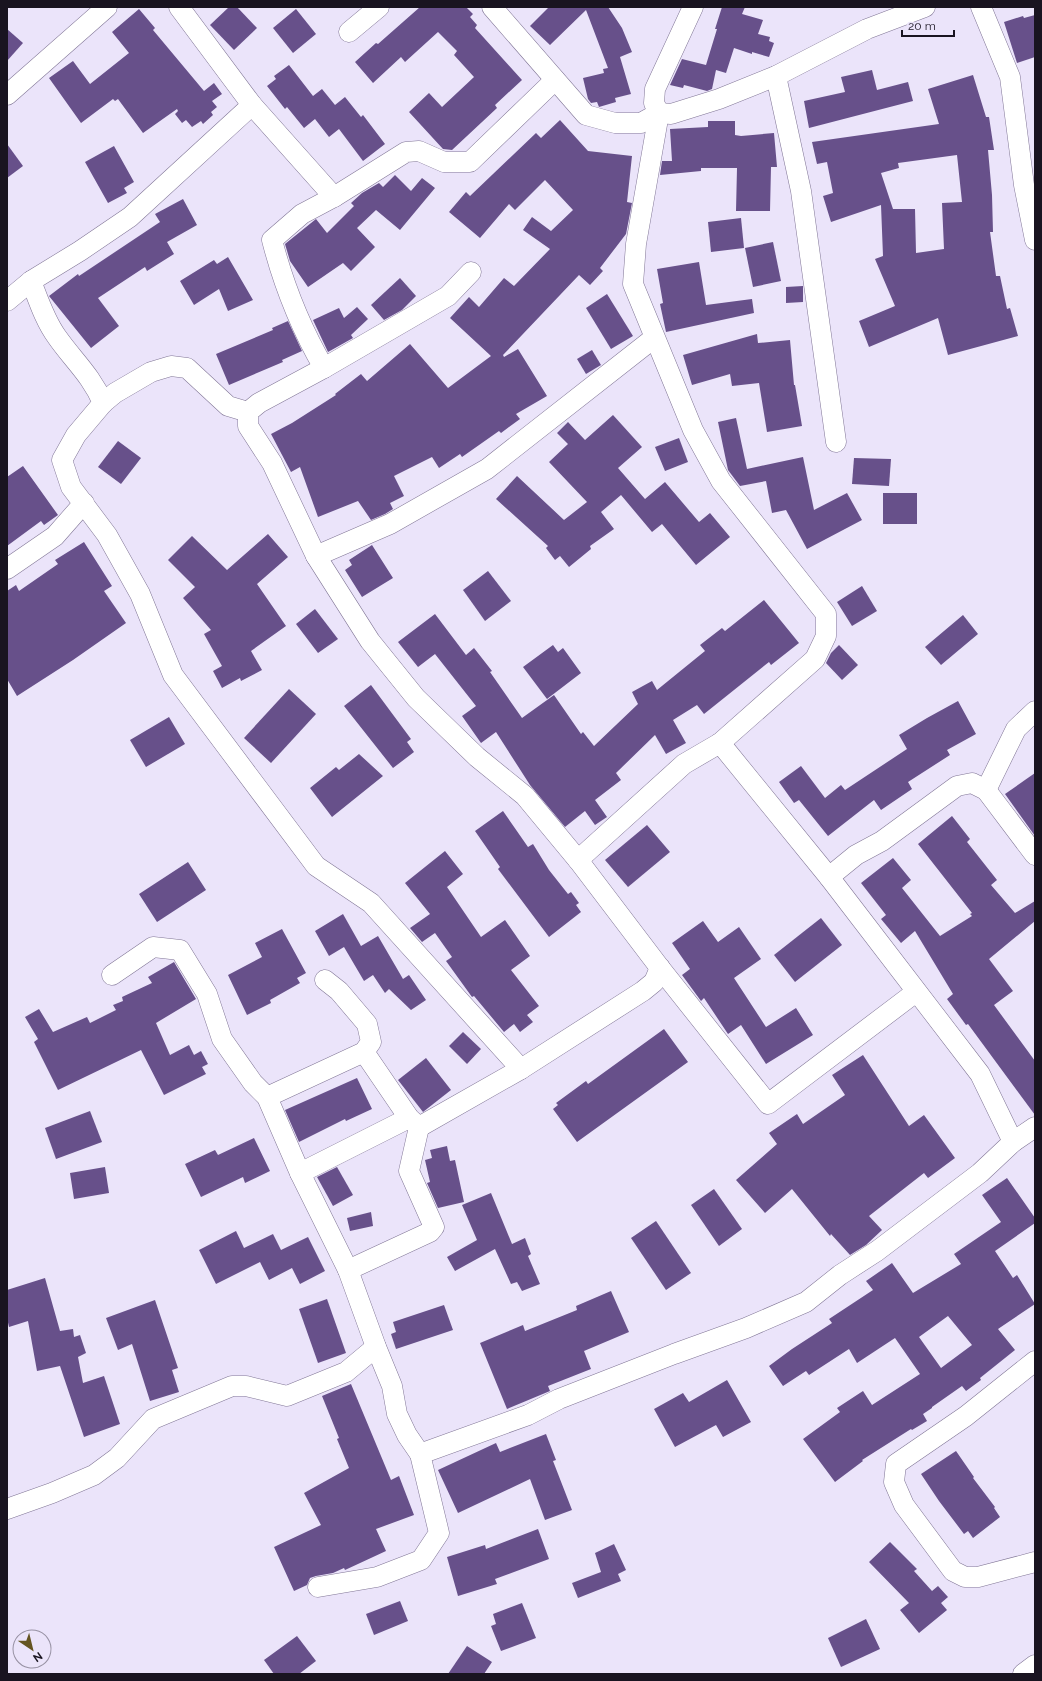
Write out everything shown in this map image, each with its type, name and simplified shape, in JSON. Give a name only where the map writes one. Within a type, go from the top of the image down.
[{"type":"street","points":[[7,95],[107,7]]},
{"type":"street","points":[[178,7],[252,105],[334,197]]},
{"type":"street","points":[[349,32],[378,7]]},
{"type":"street","points":[[492,7],[586,114],[615,123],[641,124],[659,113],[671,114],[720,99],[776,76],[867,29],[925,7]]},
{"type":"street","points":[[578,860],[684,764],[720,743],[815,659],[826,636],[826,614],[720,481],[693,430],[633,284],[636,244],[659,113],[654,103],[655,89],[693,7]]},
{"type":"street","points":[[982,7],[1010,77],[1024,185],[1035,240]]},
{"type":"street","points":[[776,76],[801,191],[836,442]]},
{"type":"street","points":[[324,368],[293,304],[278,265],[272,240],[302,214],[334,197],[406,152],[419,151],[444,162],[470,162],[555,80]]},
{"type":"street","points":[[7,301],[31,280],[80,251],[130,217],[252,105]]},
{"type":"street","points":[[248,412],[259,403],[324,368],[448,296],[471,272]]},
{"type":"street","points":[[31,280],[41,307],[56,337],[83,368],[103,403]]},
{"type":"street","points":[[316,556],[390,524],[487,469],[654,338]]},
{"type":"street","points":[[248,412],[228,406],[187,368],[171,366],[151,372],[115,393],[103,403],[76,435],[62,460],[71,487],[107,535],[140,594],[173,675],[316,866],[371,903],[521,1069]]},
{"type":"street","points":[[248,412],[248,426],[272,463],[316,556],[370,641],[416,698],[477,757],[525,796],[578,860],[660,968],[768,1104],[916,992]]},
{"type":"street","points":[[7,569],[55,536],[84,503]]},
{"type":"street","points":[[986,790],[1016,729],[1035,711]]},
{"type":"street","points":[[720,743],[829,877],[980,1074],[1013,1142]]},
{"type":"street","points":[[829,877],[856,855],[882,841],[957,786],[972,783],[986,790],[1035,855]]},
{"type":"street","points":[[112,975],[153,947],[180,950],[207,994],[222,1039],[253,1083],[267,1097],[300,1173],[348,1270],[392,1386],[397,1414],[407,1436],[420,1454],[439,1533],[421,1560],[377,1577],[318,1587]]},
{"type":"street","points":[[300,1173],[414,1123],[521,1069],[643,991],[654,982],[660,968]]},
{"type":"street","points":[[267,1097],[364,1052],[371,1042],[367,1024],[339,991],[325,980]]},
{"type":"street","points":[[348,1270],[430,1232],[434,1227],[409,1172],[414,1123],[364,1052]]},
{"type":"street","points":[[420,1454],[528,1415],[559,1398],[746,1328],[806,1302],[840,1275],[877,1251],[980,1173],[1013,1142],[1035,1127]]},
{"type":"street","points":[[7,1509],[52,1493],[94,1475],[117,1458],[153,1419],[232,1386],[246,1386],[287,1396],[346,1372],[376,1347]]},
{"type":"street","points":[[1035,1361],[966,1416],[896,1464],[894,1482],[904,1505],[953,1571],[965,1577],[978,1577],[1035,1562]]},
{"type":"street","points":[[1023,1674],[1035,1665]]},
{"type":"building","points":[[229,7],[237,7],[257,28],[234,50],[210,25]]},
{"type":"building","points":[[420,7],[466,7],[473,14],[470,17],[477,25],[475,28],[522,80],[495,105],[497,108],[452,150],[443,149],[409,112],[429,93],[442,107],[474,77],[454,55],[457,51],[438,32],[405,62],[401,57],[373,83],[355,62]]},
{"type":"building","points":[[549,7],[608,7],[622,28],[632,52],[620,57],[631,94],[615,98],[616,102],[599,107],[597,102],[591,103],[588,99],[583,78],[604,73],[603,69],[608,68],[586,10],[550,45],[530,26]]},
{"type":"building","points":[[722,7],[745,7],[742,14],[763,20],[758,34],[770,37],[769,41],[774,43],[769,57],[752,52],[752,54],[734,48],[726,73],[716,70],[712,89],[707,91],[684,85],[683,88],[670,85],[682,59],[706,65]]},
{"type":"building","points":[[139,9],[155,28],[153,30],[204,91],[214,83],[222,94],[212,101],[217,107],[211,112],[213,115],[203,124],[201,121],[192,127],[186,120],[182,123],[175,114],[178,111],[177,109],[143,133],[118,99],[115,101],[113,99],[81,123],[49,78],[73,61],[90,84],[129,53],[112,32]]},
{"type":"building","points":[[296,9],[316,34],[293,53],[273,28]]},
{"type":"building","points":[[1035,15],[1035,57],[1017,63],[1004,22],[1023,16],[1024,18]]},
{"type":"building","points":[[7,29],[23,43],[7,61]]},
{"type":"building","points":[[289,65],[313,96],[322,89],[335,105],[345,97],[361,117],[363,115],[385,144],[363,161],[339,129],[329,137],[315,119],[304,128],[287,107],[285,109],[267,86],[276,79],[274,76]]},
{"type":"building","points":[[872,70],[877,90],[908,82],[913,101],[809,128],[804,101],[845,92],[841,77]]},
{"type":"building","points":[[973,75],[986,117],[989,117],[994,150],[988,150],[992,195],[993,232],[990,232],[996,276],[1000,276],[1007,309],[1010,308],[1018,336],[948,355],[938,318],[869,347],[859,321],[895,306],[875,259],[883,256],[881,205],[831,222],[823,196],[833,193],[827,162],[817,164],[812,142],[939,124],[928,89]],"holes":[[[957,155],[962,202],[942,203],[944,249],[916,253],[915,209],[893,209],[881,173],[899,168],[898,163]]]},
{"type":"building","points":[[560,120],[588,151],[632,156],[627,202],[632,203],[626,234],[600,268],[603,271],[590,285],[579,275],[503,355],[504,357],[518,349],[547,396],[516,414],[520,419],[501,433],[499,431],[462,457],[460,454],[439,468],[432,457],[394,476],[404,496],[390,503],[393,509],[385,514],[371,520],[358,501],[318,517],[300,467],[291,472],[271,434],[292,423],[336,395],[335,394],[361,374],[367,381],[410,344],[448,388],[491,356],[450,318],[469,297],[479,307],[504,278],[514,286],[550,249],[523,230],[532,217],[551,231],[573,210],[545,180],[515,210],[509,204],[480,238],[449,212],[466,192],[470,196],[536,133],[541,138]]},
{"type":"building","points":[[708,121],[735,121],[735,135],[741,136],[774,133],[777,167],[771,167],[770,211],[736,211],[737,168],[701,168],[701,171],[660,175],[662,161],[672,161],[670,129],[708,127]]},
{"type":"building","points":[[7,144],[23,166],[7,178]]},
{"type":"building","points":[[114,146],[134,182],[124,188],[127,193],[108,203],[85,162]]},
{"type":"building","points":[[395,175],[411,191],[422,178],[435,188],[400,230],[376,210],[357,228],[375,247],[351,271],[343,263],[308,287],[290,261],[285,244],[316,219],[327,233],[354,206],[351,203],[362,193],[379,183],[383,187]]},
{"type":"building","points":[[183,199],[197,225],[167,242],[174,254],[147,271],[145,267],[98,298],[119,326],[91,348],[49,296],[78,274],[79,276],[160,222],[155,214]]},
{"type":"building","points":[[741,218],[744,248],[711,252],[708,222]]},
{"type":"building","points":[[773,242],[781,281],[753,287],[745,248]]},
{"type":"building","points":[[228,257],[253,300],[228,311],[219,289],[194,305],[180,281],[214,260],[217,264]]},
{"type":"building","points":[[699,262],[706,305],[752,299],[754,313],[666,332],[660,304],[663,303],[657,269]]},
{"type":"building","points":[[400,278],[416,296],[402,310],[384,320],[371,305]]},
{"type":"building","points":[[803,286],[803,302],[786,303],[786,287]]},
{"type":"building","points":[[607,294],[633,336],[611,349],[586,308]]},
{"type":"building","points":[[357,307],[368,319],[351,335],[353,338],[328,352],[313,320],[339,308],[344,318]]},
{"type":"building","points":[[288,321],[302,351],[282,360],[283,362],[229,385],[216,354],[273,330],[272,328]]},
{"type":"building","points":[[757,334],[758,343],[790,340],[794,385],[802,426],[767,432],[759,383],[732,386],[730,374],[692,385],[683,355]]},
{"type":"building","points":[[592,350],[601,365],[586,374],[577,359]]},
{"type":"building","points":[[613,415],[642,447],[618,468],[645,499],[665,482],[699,522],[710,513],[730,537],[696,565],[662,524],[652,532],[621,495],[601,512],[614,529],[590,546],[591,549],[569,567],[560,556],[555,560],[546,548],[548,546],[496,499],[517,476],[564,520],[587,502],[549,462],[568,444],[557,433],[568,422],[585,440]]},
{"type":"building","points":[[736,418],[747,469],[803,457],[814,510],[847,493],[862,520],[807,549],[786,510],[772,513],[766,481],[740,486],[728,470],[718,422]]},
{"type":"building","points":[[679,438],[688,462],[665,471],[655,447]]},
{"type":"building","points":[[118,441],[141,458],[121,484],[98,467]]},
{"type":"building","points":[[854,458],[891,459],[889,486],[852,484]]},
{"type":"building","points":[[23,466],[58,515],[44,525],[41,521],[7,546],[7,477]]},
{"type":"building","points":[[883,493],[917,493],[917,524],[883,524]]},
{"type":"building","points":[[268,534],[288,557],[257,584],[286,626],[251,651],[262,670],[241,681],[240,678],[222,688],[213,671],[222,666],[204,634],[211,630],[183,598],[195,587],[168,560],[192,536],[227,570]]},
{"type":"building","points":[[84,542],[112,586],[104,591],[126,623],[73,660],[17,696],[7,679],[7,591],[16,585],[19,591],[58,564],[55,560]]},
{"type":"building","points":[[372,545],[393,578],[362,597],[345,570],[352,565],[349,560]]},
{"type":"building","points":[[488,571],[511,601],[485,621],[463,590]]},
{"type":"building","points":[[862,586],[877,611],[852,626],[837,602]]},
{"type":"building","points":[[764,600],[799,643],[771,665],[769,662],[704,714],[697,705],[673,720],[686,743],[666,754],[655,735],[616,773],[621,780],[595,800],[607,817],[595,825],[585,811],[565,827],[530,785],[496,732],[481,743],[462,716],[476,706],[435,654],[418,667],[398,642],[435,614],[466,655],[474,648],[492,671],[490,672],[522,718],[554,695],[581,734],[583,732],[594,746],[638,704],[632,692],[652,681],[657,690],[705,651],[700,645],[722,628],[725,631]]},
{"type":"building","points":[[315,609],[338,639],[318,653],[296,624]]},
{"type":"building","points":[[963,615],[978,634],[941,665],[925,647]]},
{"type":"building","points":[[553,645],[558,652],[563,648],[581,673],[547,699],[523,667]]},
{"type":"building","points":[[839,645],[858,665],[842,680],[826,663],[831,653]]},
{"type":"building","points":[[371,685],[411,739],[407,742],[414,752],[393,768],[344,706]]},
{"type":"building","points":[[289,689],[316,714],[271,763],[244,738]]},
{"type":"building","points":[[958,701],[976,734],[947,750],[950,755],[908,782],[912,789],[881,810],[874,800],[828,836],[799,800],[794,803],[779,782],[801,766],[825,798],[841,785],[845,790],[907,749],[899,735]]},
{"type":"building","points":[[169,717],[185,744],[146,767],[130,740]]},
{"type":"building","points":[[359,754],[383,776],[332,817],[310,788],[336,767],[339,770]]},
{"type":"building","points":[[1035,773],[1035,836],[1005,794]]},
{"type":"building","points":[[503,811],[528,847],[533,844],[549,870],[568,894],[571,892],[579,903],[576,905],[581,912],[549,937],[498,869],[500,867],[475,831]]},
{"type":"building","points":[[952,816],[970,839],[967,842],[997,880],[991,885],[1015,913],[1035,901],[1035,921],[989,959],[1013,991],[994,1005],[1035,1061],[1035,1115],[968,1024],[966,1025],[947,999],[953,994],[915,931],[901,943],[881,919],[886,915],[861,883],[893,858],[911,880],[902,888],[940,936],[972,916],[970,914],[972,913],[918,844]]},
{"type":"building","points":[[647,825],[670,852],[628,887],[605,860]]},
{"type":"building","points":[[445,851],[463,874],[447,887],[481,937],[505,920],[530,956],[511,970],[539,1006],[527,1015],[533,1022],[520,1032],[514,1024],[504,1032],[474,996],[472,997],[446,961],[452,957],[435,933],[422,942],[410,928],[430,914],[405,883]]},
{"type":"building","points":[[188,862],[206,890],[157,922],[139,894]]},
{"type":"building","points":[[343,914],[361,946],[378,936],[403,979],[409,975],[426,1000],[411,1010],[389,989],[385,993],[373,975],[364,981],[344,947],[329,956],[315,931]]},
{"type":"building","points":[[821,918],[842,945],[795,982],[774,955]]},
{"type":"building","points":[[703,921],[718,942],[739,927],[761,959],[734,978],[766,1027],[796,1008],[813,1035],[766,1064],[741,1025],[728,1034],[704,998],[701,1001],[682,975],[690,969],[672,943]]},
{"type":"building","points":[[282,929],[306,973],[297,978],[300,983],[270,1000],[271,1003],[247,1015],[228,975],[262,957],[255,943]]},
{"type":"building","points":[[174,962],[196,999],[156,1023],[170,1055],[189,1045],[194,1055],[201,1051],[208,1064],[202,1067],[206,1074],[164,1095],[141,1050],[58,1090],[34,1042],[38,1039],[25,1017],[39,1009],[53,1032],[87,1017],[90,1023],[116,1010],[113,1005],[123,1001],[122,997],[152,983],[148,977]]},
{"type":"building","points":[[664,1029],[688,1062],[577,1142],[553,1109],[558,1105],[556,1103],[586,1081],[588,1084]]},
{"type":"building","points":[[463,1032],[481,1049],[467,1064],[449,1046]]},
{"type":"building","points":[[863,1055],[909,1126],[924,1115],[955,1158],[928,1178],[924,1173],[869,1216],[882,1230],[866,1245],[850,1255],[831,1234],[830,1236],[792,1189],[765,1213],[736,1180],[777,1144],[769,1133],[797,1114],[803,1124],[845,1095],[832,1075]]},
{"type":"building","points":[[426,1058],[451,1090],[423,1112],[398,1080]]},
{"type":"building","points":[[357,1078],[372,1109],[346,1121],[345,1119],[299,1142],[285,1110]]},
{"type":"building","points":[[90,1111],[102,1142],[56,1159],[45,1128]]},
{"type":"building","points":[[254,1138],[270,1171],[245,1183],[243,1177],[201,1197],[185,1164],[215,1150],[218,1155]]},
{"type":"building","points":[[447,1146],[450,1161],[455,1160],[464,1202],[438,1208],[427,1183],[430,1182],[425,1160],[432,1158],[430,1150]]},
{"type":"building","points":[[105,1167],[109,1193],[74,1199],[70,1173]]},
{"type":"building","points":[[337,1167],[353,1195],[333,1206],[317,1177]]},
{"type":"building","points":[[1007,1178],[1035,1218],[1035,1223],[995,1251],[1013,1278],[1017,1275],[1035,1304],[998,1329],[1015,1350],[966,1391],[962,1386],[923,1414],[927,1421],[912,1430],[911,1429],[862,1460],[863,1461],[835,1482],[803,1439],[840,1412],[837,1408],[863,1391],[872,1405],[920,1374],[895,1338],[857,1363],[849,1349],[809,1375],[806,1371],[783,1386],[769,1366],[832,1323],[829,1319],[873,1290],[866,1281],[892,1263],[913,1293],[961,1264],[954,1254],[1001,1222],[982,1195]],"holes":[[[948,1316],[972,1345],[941,1368],[919,1337]]]},
{"type":"building","points":[[714,1189],[742,1229],[719,1246],[691,1205]]},
{"type":"building","points":[[491,1193],[512,1244],[525,1238],[531,1254],[528,1256],[540,1284],[522,1291],[517,1282],[511,1284],[495,1249],[455,1271],[447,1257],[477,1240],[462,1205]]},
{"type":"building","points":[[371,1212],[373,1226],[350,1231],[347,1218]]},
{"type":"building","points":[[656,1221],[691,1273],[666,1290],[631,1238]]},
{"type":"building","points":[[236,1231],[244,1248],[273,1234],[281,1250],[308,1237],[325,1271],[300,1284],[292,1268],[269,1280],[260,1262],[216,1284],[199,1250]]},
{"type":"building","points":[[45,1278],[60,1331],[73,1329],[74,1337],[80,1335],[86,1353],[78,1357],[83,1383],[104,1376],[120,1424],[84,1437],[60,1366],[37,1371],[28,1321],[9,1327],[7,1318],[7,1290]]},
{"type":"building","points":[[611,1291],[629,1332],[584,1351],[591,1369],[548,1386],[550,1391],[507,1409],[480,1343],[523,1325],[525,1331],[577,1310],[576,1306]]},
{"type":"building","points":[[327,1299],[346,1353],[318,1363],[299,1309]]},
{"type":"building","points":[[155,1300],[178,1368],[172,1370],[179,1392],[150,1401],[132,1344],[118,1350],[106,1318]]},
{"type":"building","points":[[444,1305],[453,1330],[396,1349],[391,1334],[396,1332],[393,1322]]},
{"type":"building","points":[[727,1380],[751,1422],[723,1437],[716,1425],[675,1447],[654,1409],[683,1393],[689,1402]]},
{"type":"building","points":[[351,1384],[391,1480],[399,1476],[414,1515],[376,1529],[386,1551],[345,1570],[344,1568],[333,1573],[310,1578],[307,1585],[294,1591],[274,1547],[321,1525],[304,1493],[349,1468],[322,1396]]},
{"type":"building","points":[[546,1434],[556,1460],[553,1461],[572,1510],[545,1520],[530,1479],[458,1513],[438,1470],[496,1443],[500,1452]]},
{"type":"building","points":[[956,1451],[974,1477],[973,1478],[995,1507],[994,1508],[1000,1517],[973,1538],[968,1531],[964,1534],[921,1474]]},
{"type":"building","points":[[538,1529],[549,1559],[495,1579],[497,1584],[458,1596],[447,1557],[485,1545],[486,1549]]},
{"type":"building","points":[[890,1542],[917,1569],[914,1571],[932,1591],[938,1586],[948,1597],[941,1603],[947,1610],[919,1633],[900,1610],[909,1603],[869,1562]]},
{"type":"building","points":[[614,1544],[626,1570],[618,1574],[621,1581],[578,1598],[572,1583],[601,1572],[595,1553]]},
{"type":"building","points":[[400,1601],[408,1621],[374,1635],[366,1614]]},
{"type":"building","points":[[522,1603],[536,1638],[501,1651],[491,1626],[496,1624],[493,1614]]},
{"type":"building","points":[[866,1619],[880,1649],[841,1667],[828,1638]]},
{"type":"building","points":[[297,1636],[316,1661],[299,1674],[274,1674],[264,1660]]},
{"type":"building","points":[[467,1646],[492,1662],[484,1674],[448,1674]]}]
